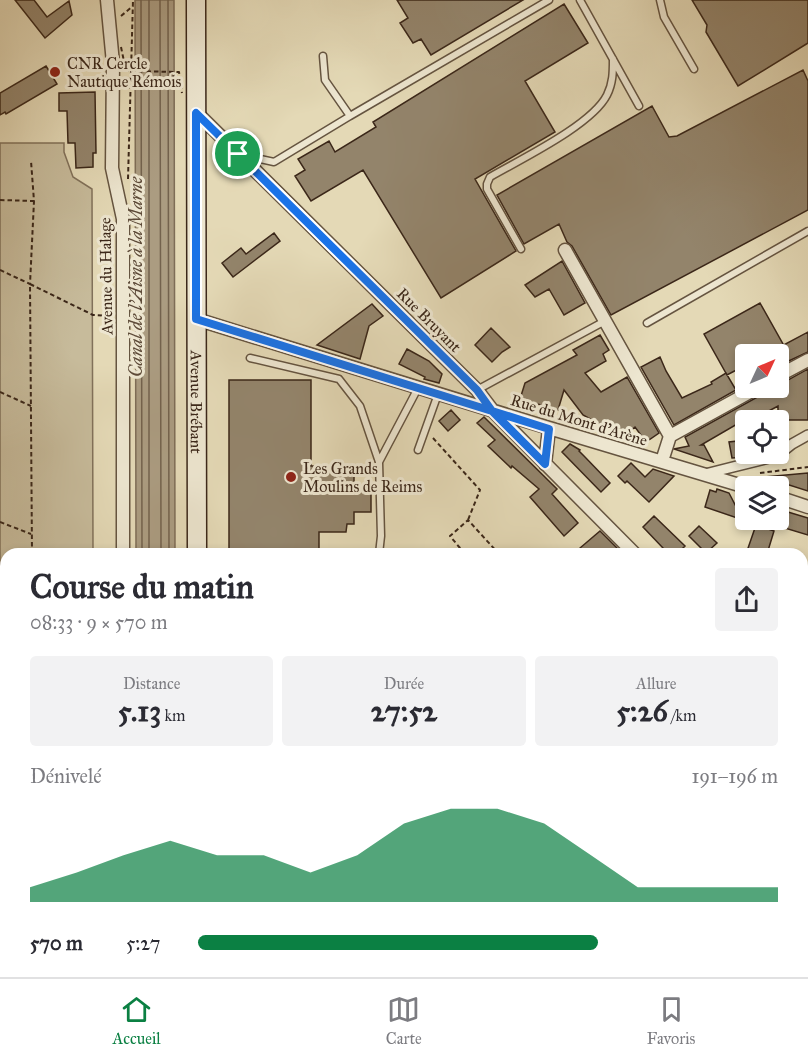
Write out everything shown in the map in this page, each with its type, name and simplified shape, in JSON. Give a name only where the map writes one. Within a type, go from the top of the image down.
[{"type":"main road","name":"Avenue Brébant","points":[[196,0],[197,548]]},
{"type":"street","name":"Avenue du Halage","points":[[107,0],[114,34],[112,168],[123,219],[123,548]]},
{"type":"street","points":[[112,0],[118,0]]},
{"type":"street","name":"Rue Bruyant","points":[[196,113],[477,390],[492,411],[630,548]]},
{"type":"street","points":[[565,249],[670,436]]},
{"type":"street","name":"Rue du Mont d'Arène","points":[[196,319],[549,429],[735,484]]},
{"type":"street","points":[[789,370],[808,360]]},
{"type":"street","points":[[662,461],[670,436],[739,398]]},
{"type":"street","points":[[545,464],[549,429]]},
{"type":"street","points":[[705,474],[777,456],[808,435]]},
{"type":"street","points":[[789,501],[808,507]]},
{"type":"lane","points":[[238,154],[274,162],[549,0]]},
{"type":"lane","points":[[580,0],[639,106]]},
{"type":"lane","points":[[660,0],[664,17],[693,69]]},
{"type":"lane","points":[[323,56],[325,80],[350,116]]},
{"type":"lane","points":[[521,249],[488,189],[487,184],[490,177],[593,114],[607,96],[613,80],[613,59]]},
{"type":"lane","points":[[647,323],[808,231]]},
{"type":"lane","points":[[477,390],[605,321]]},
{"type":"lane","points":[[250,358],[339,379],[360,406],[379,462],[380,548]]},
{"type":"lane","points":[[379,462],[418,388]]},
{"type":"lane","points":[[418,450],[438,394]]},
{"type":"path","points":[[128,189],[133,0]]},
{"type":"path","points":[[121,47],[126,71],[179,72],[182,93]]},
{"type":"path","points":[[32,161],[34,201],[30,284],[33,548]]},
{"type":"path","points":[[0,200],[34,201]]},
{"type":"path","points":[[0,270],[93,315],[123,316]]},
{"type":"path","points":[[0,392],[31,406]]},
{"type":"path","points":[[425,429],[480,490],[468,520],[450,536],[460,548]]},
{"type":"path","points":[[752,474],[808,467]]},
{"type":"path","points":[[468,520],[494,548]]},
{"type":"path","points":[[0,522],[32,535]]},
{"type":"shaded area","points":[[0,143],[64,143],[64,152],[73,177],[92,189],[93,548],[0,548]]},
{"type":"water","name":"Canal de l'Aisne à la Marne","points":[[135,0],[174,0],[175,548],[136,548]]},
{"type":"building","points":[[15,0],[34,0],[47,17],[69,1],[72,15],[45,38]]},
{"type":"building","points":[[397,0],[523,0],[431,55],[421,39],[413,43],[400,23],[408,18]]},
{"type":"building","points":[[692,0],[808,0],[808,43],[738,86],[706,32],[707,25]]},
{"type":"building","points":[[564,4],[588,43],[525,81],[555,132],[475,179],[516,251],[441,298],[363,170],[311,201],[295,176],[305,170],[298,159],[329,141],[335,152],[376,127],[373,122]]},
{"type":"building","name":"CNR Cercle Nautique Rémois","points":[[46,66],[57,84],[6,114],[5,112],[0,115],[0,93]]},
{"type":"building","points":[[803,70],[808,81],[808,210],[611,315],[572,246],[567,242],[559,224],[524,244],[497,195],[652,106],[669,137],[677,136]]},
{"type":"building","points":[[95,92],[96,153],[93,153],[93,167],[76,168],[75,143],[68,143],[67,111],[59,111],[59,93]]},
{"type":"building","points":[[274,233],[280,241],[233,277],[222,263],[241,248],[246,254]]},
{"type":"building","points":[[562,261],[585,303],[564,315],[549,289],[535,297],[525,285]]},
{"type":"building","points":[[760,303],[783,344],[735,344],[735,371],[727,375],[704,334]]},
{"type":"building","points":[[372,304],[383,316],[369,326],[360,359],[317,345]]},
{"type":"building","points":[[491,328],[510,347],[492,362],[475,345]]},
{"type":"building","points":[[808,332],[808,352],[789,361],[789,344],[786,344]]},
{"type":"building","points":[[600,335],[609,350],[603,354],[606,361],[585,373],[601,392],[627,377],[659,433],[646,442],[635,427],[623,437],[615,427],[610,430],[583,415],[564,390],[558,410],[520,399],[525,383],[577,355],[573,350]]},
{"type":"building","points":[[407,349],[429,361],[442,374],[439,383],[424,379],[425,377],[399,364]]},
{"type":"building","points":[[660,357],[682,398],[712,384],[711,382],[726,373],[735,391],[674,425],[641,367]]},
{"type":"building","points":[[808,369],[808,420],[789,420],[789,410],[778,410],[778,406],[771,410],[735,410],[735,425],[701,445],[704,445],[713,462],[674,449],[689,446],[685,437],[756,398],[789,398],[789,380]]},
{"type":"building","name":"Les Grands Moulins de Reims","points":[[229,380],[311,380],[311,466],[354,466],[354,488],[371,488],[371,512],[354,512],[354,524],[347,524],[346,532],[319,532],[319,548],[229,548]]},
{"type":"building","points":[[451,410],[460,420],[448,431],[439,421]]},
{"type":"building","points":[[484,417],[557,489],[552,494],[578,523],[564,536],[530,497],[539,489],[512,466],[511,468],[488,446],[495,440],[477,423]]},
{"type":"building","points":[[735,441],[735,458],[732,458],[729,442]]},
{"type":"building","points":[[570,444],[580,450],[610,483],[601,492],[562,452]]},
{"type":"building","points":[[631,463],[645,477],[653,469],[674,476],[649,502],[627,481],[625,483],[618,476]]},
{"type":"building","points":[[808,473],[808,491],[789,485],[789,476],[775,476]]},
{"type":"building","points":[[717,489],[729,493],[735,505],[735,517],[705,507],[710,490],[716,492]]},
{"type":"building","points":[[789,512],[808,518],[808,535],[789,529]]},
{"type":"building","points":[[654,516],[685,546],[683,548],[663,548],[643,527]]},
{"type":"building","points":[[699,526],[717,543],[712,548],[701,548],[689,536]]},
{"type":"building","points":[[754,530],[774,531],[769,548],[748,548]]},
{"type":"building","points":[[600,531],[617,548],[580,548]]},
{"type":"place","name":"CNR Cercle Nautique Rémois","points":[[55,72]]},
{"type":"place","name":"Les Grands Moulins de Reims","points":[[291,477]]},
{"type":"route","points":[[238,154],[196,113],[196,319],[492,411],[545,464],[546,438],[549,429],[492,411],[477,390],[238,154]]}]
